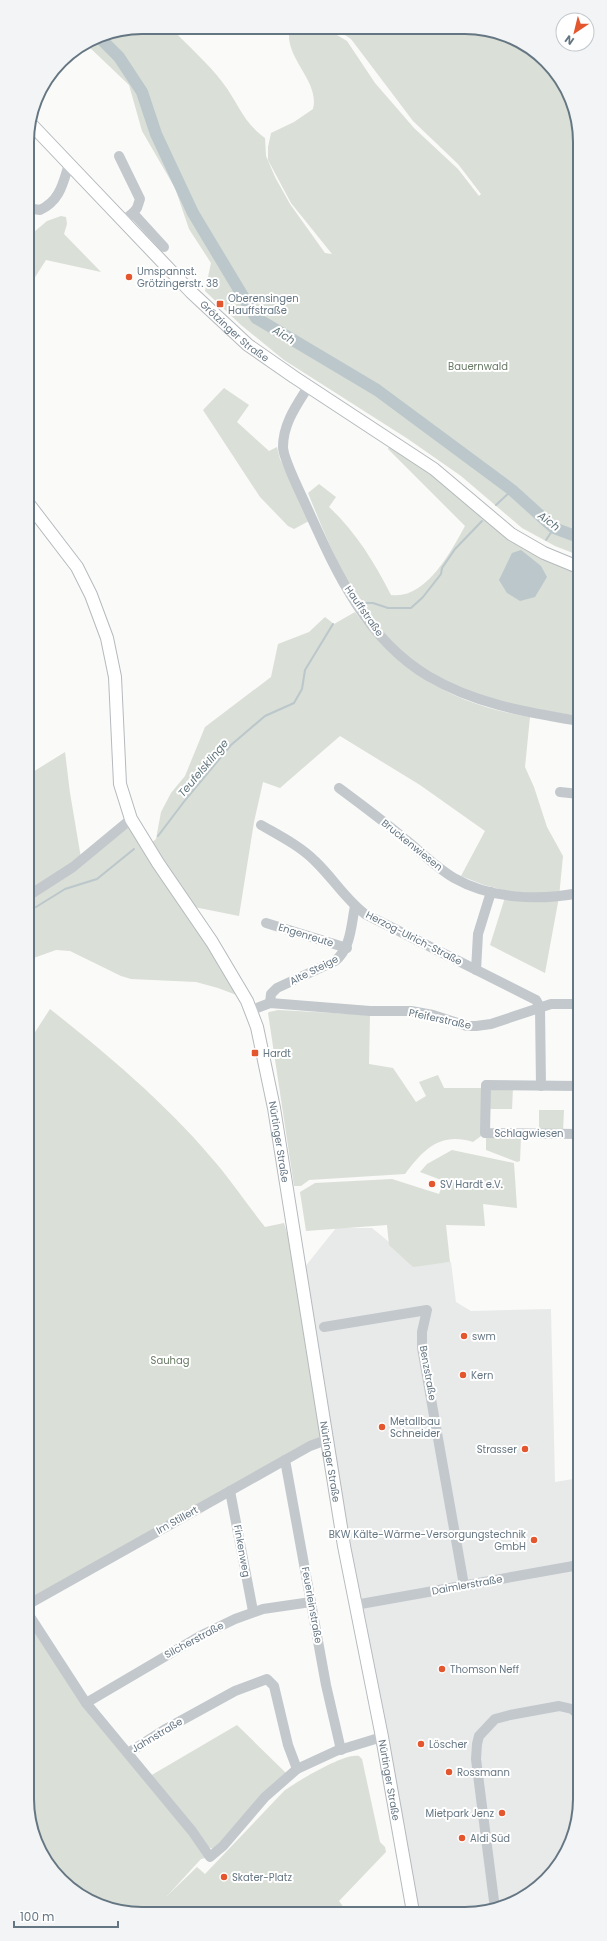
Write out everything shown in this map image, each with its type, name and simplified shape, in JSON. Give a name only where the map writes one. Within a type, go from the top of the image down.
[{"type":"main road","name":"Grötzinger Straße","points":[[35,128],[69,164],[128,217],[226,326],[265,357],[308,387],[434,469],[511,534],[544,553],[573,565]]},
{"type":"main road","name":"Nürtinger Straße","points":[[34,511],[82,576],[108,638],[115,677],[120,784],[131,819],[212,942],[252,1010],[264,1051],[326,1440],[355,1605],[382,1737],[412,1907]]},
{"type":"street","points":[[119,156],[140,199],[137,208],[128,217],[164,247]]},
{"type":"street","points":[[34,209],[40,210],[53,201],[58,195],[69,164]]},
{"type":"street","name":"Hauffstraße","points":[[308,387],[285,428],[283,449],[300,491],[338,574],[373,628],[390,647],[408,662],[427,675],[457,691],[503,707],[573,719]]},
{"type":"street","name":"Bruckenwiesen","points":[[339,788],[394,830],[447,874],[468,885],[490,892],[514,896],[546,897],[573,894]]},
{"type":"street","points":[[560,792],[573,793]]},
{"type":"street","points":[[34,888],[74,867],[131,819]]},
{"type":"street","name":"Herzog-Ulrich-Straße","points":[[261,825],[300,848],[315,860],[355,906],[393,929],[536,1000],[540,1007]]},
{"type":"street","points":[[476,970],[478,934],[490,892]]},
{"type":"street","name":"Alte Steige","points":[[270,1003],[271,994],[277,988],[335,961],[342,955],[347,948],[355,906]]},
{"type":"street","name":"Engenreute","points":[[266,923],[347,948]]},
{"type":"street","name":"Pfeiferstraße","points":[[252,1010],[270,1003],[370,1011],[411,1011],[476,1026],[491,1024],[551,1004],[573,1004]]},
{"type":"street","points":[[540,1007],[541,1086]]},
{"type":"street","name":"Schlagwiesen","points":[[573,1086],[486,1085],[486,1133],[573,1134]]},
{"type":"street","name":"Benzstraße","points":[[324,1327],[427,1310],[422,1332],[422,1348],[464,1585]]},
{"type":"street","name":"Im Stillert","points":[[34,1601],[310,1446],[326,1440]]},
{"type":"street","name":"Feuerleinstraße","points":[[285,1460],[332,1711],[341,1750]]},
{"type":"street","name":"Finkenweg","points":[[230,1491],[253,1611]]},
{"type":"street","name":"Daimlerstraße","points":[[355,1605],[573,1566]]},
{"type":"street","name":"Silcherstraße","points":[[86,1702],[200,1636],[253,1611],[311,1602]]},
{"type":"street","points":[[34,1623],[86,1702],[128,1753]]},
{"type":"street","name":"Jahnstraße","points":[[297,1769],[282,1723],[274,1686],[267,1679],[235,1691],[164,1730],[128,1753],[201,1842],[210,1857],[227,1842],[265,1797],[297,1769],[341,1750],[382,1737]]},
{"type":"street","points":[[493,1903],[476,1759],[476,1744],[479,1736],[495,1719],[559,1706],[573,1710]]},
{"type":"shaded area","points":[[521,550],[541,566],[547,577],[535,597],[520,601],[507,593],[499,580],[512,553]]},
{"type":"shaded area","points":[[336,1228],[372,1228],[417,1265],[451,1262],[456,1302],[471,1311],[551,1309],[555,1482],[573,1479],[573,1806],[571,1820],[565,1840],[551,1865],[531,1885],[506,1899],[479,1906],[412,1907],[355,1605],[304,1268]]},
{"type":"green space","name":"Bauernwald","points":[[177,34],[217,76],[246,119],[257,132],[265,138],[266,156],[275,177],[290,204],[325,253],[332,254],[291,203],[268,160],[268,147],[271,133],[294,122],[313,109],[314,99],[312,90],[293,52],[289,34],[337,35],[347,41],[375,83],[414,128],[458,169],[479,196],[481,194],[458,164],[413,121],[351,39],[342,34],[472,34],[486,36],[519,48],[531,56],[551,76],[559,88],[567,107],[573,135],[573,553],[555,546],[522,528],[461,476],[408,439],[284,360],[241,325],[205,291],[211,263],[189,229],[175,188],[142,131],[129,85],[89,47],[107,40],[128,35]]},
{"type":"green space","points":[[61,216],[66,217],[67,224],[64,234],[101,272],[46,260],[34,279],[34,232],[47,221]]},
{"type":"green space","points":[[224,388],[249,405],[237,422],[269,451],[277,447],[280,459],[309,521],[294,529],[288,526],[260,497],[203,410]]},
{"type":"green space","points":[[390,444],[462,496],[573,568],[573,715],[531,708],[483,697],[441,680],[415,663],[403,653],[382,632],[370,616],[339,565],[308,493],[319,484],[336,497],[329,507],[347,526],[364,548],[391,595],[403,595],[415,590],[426,582],[444,561],[465,526],[388,449]]},
{"type":"green space","points":[[355,612],[391,653],[431,683],[453,695],[477,704],[530,717],[525,767],[534,787],[547,827],[563,856],[559,897],[545,973],[490,945],[507,891],[484,885],[461,876],[485,831],[420,785],[340,736],[280,788],[263,782],[254,822],[239,916],[184,905],[239,996],[196,982],[131,979],[121,976],[70,951],[56,950],[34,958],[34,892],[129,825],[143,850],[156,839],[161,812],[171,793],[185,776],[205,727],[271,677],[278,644],[309,632],[325,617],[334,624]]},
{"type":"green space","points":[[65,752],[81,858],[34,887],[34,771]]},
{"type":"green space","name":"Sauhag","points":[[50,1009],[140,1084],[182,1125],[221,1169],[265,1227],[284,1223],[301,1278],[326,1440],[34,1601],[34,1034]]},
{"type":"green space","points":[[278,1010],[370,1015],[369,1064],[393,1068],[416,1102],[426,1096],[419,1082],[438,1075],[444,1088],[482,1088],[481,1136],[473,1142],[461,1139],[451,1139],[434,1145],[419,1157],[405,1174],[309,1180],[301,1186],[294,1186],[268,1013]]},
{"type":"green space","points":[[513,1088],[512,1109],[488,1109],[490,1091],[492,1089]]},
{"type":"green space","points":[[539,1110],[564,1110],[563,1131],[539,1131]]},
{"type":"green space","points":[[486,1137],[521,1137],[520,1161],[517,1162],[486,1150]]},
{"type":"green space","points":[[452,1150],[514,1163],[517,1208],[483,1204],[485,1226],[446,1225],[450,1262],[413,1267],[389,1245],[387,1225],[306,1231],[300,1192],[315,1183],[392,1179],[439,1194],[444,1181],[420,1172],[427,1164]]},
{"type":"green space","points":[[34,1623],[70,1678],[210,1857],[201,1859],[167,1896],[197,1867],[205,1874],[284,1791],[309,1775],[332,1763],[352,1756],[359,1756],[362,1759],[380,1842],[385,1847],[386,1852],[339,1901],[343,1907],[142,1907],[121,1905],[107,1901],[88,1893],[76,1885],[56,1865],[48,1853],[36,1820],[34,1806]]},
{"type":"green space","points":[[237,1725],[286,1773],[228,1836],[213,1849],[208,1847],[150,1776]]},
{"type":"waterway","name":"Aich","points":[[103,41],[119,57],[142,92],[156,134],[193,213],[256,318],[377,390],[512,490],[554,528],[573,535]]},
{"type":"waterway","name":"Teufelsklinge","points":[[496,505],[512,490]]},
{"type":"waterway","name":"Teufelsklinge","points":[[363,603],[373,603],[388,608],[411,608],[423,597],[441,574],[442,568],[455,549],[482,521]]},
{"type":"waterway","points":[[546,540],[554,528]]},
{"type":"waterway","name":"Teufelsklinge","points":[[158,836],[186,799],[231,745],[265,716],[294,703],[302,689],[305,670],[333,624]]},
{"type":"waterway","name":"Teufelsklinge","points":[[34,907],[65,889],[97,879],[134,849]]},
{"type":"place","name":"Umspannst. Grötzingerstr. 38","points":[[129,277]]},
{"type":"place","name":"Oberensingen Hauffstraße","points":[[220,304]]},
{"type":"place","name":"Hardt","points":[[255,1053]]},
{"type":"place","name":"SV Hardt e.V.","points":[[432,1184]]},
{"type":"place","name":"swm","points":[[464,1336]]},
{"type":"place","name":"Kern","points":[[463,1375]]},
{"type":"place","name":"Metallbau Schneider","points":[[382,1427]]},
{"type":"place","name":"Strasser","points":[[525,1449]]},
{"type":"place","name":"BKW Kälte-Wärme-Versorgungstechnik GmbH","points":[[534,1540]]},
{"type":"place","name":"Thomson Neff","points":[[442,1669]]},
{"type":"place","name":"Löscher","points":[[421,1744]]},
{"type":"place","name":"Rossmann","points":[[449,1772]]},
{"type":"place","name":"Mietpark Jenz","points":[[502,1813]]},
{"type":"place","name":"Aldi Süd","points":[[462,1838]]},
{"type":"place","name":"Skater-Platz","points":[[224,1877]]}]
